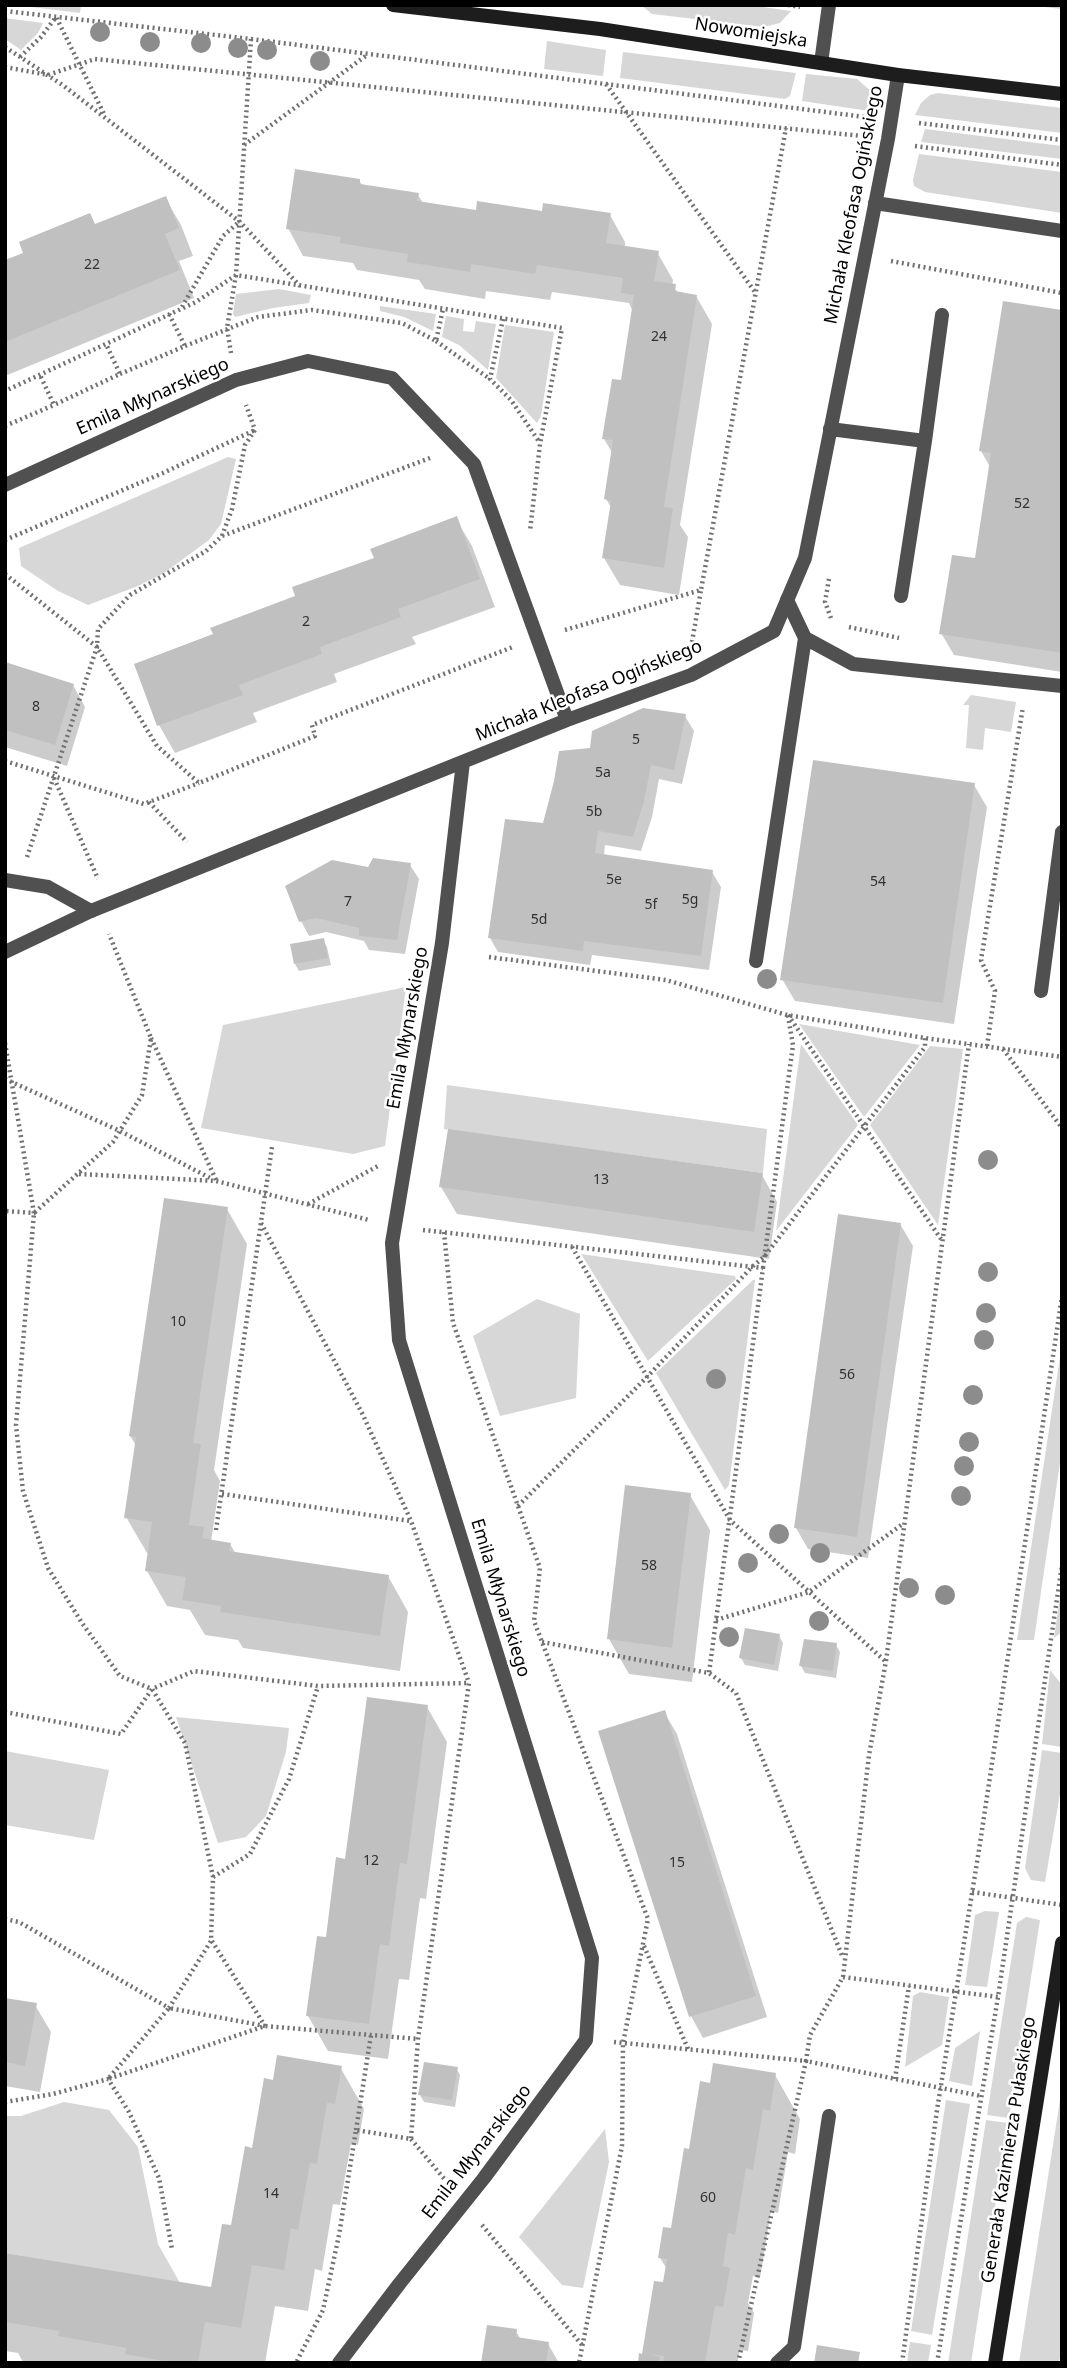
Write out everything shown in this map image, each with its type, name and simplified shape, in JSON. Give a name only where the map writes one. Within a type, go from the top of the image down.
[{"type":"street","name":"Nowomiejska","points":[[393,5],[442,8],[600,29],[898,75],[1062,94]]},
{"type":"street","points":[[821,63],[829,5]]},
{"type":"street","name":"Michała Kleofasa Ogińskiego","points":[[5,953],[91,911],[567,720],[691,675],[774,631],[804,558],[876,203],[898,75]]},
{"type":"street","points":[[876,203],[1062,231]]},
{"type":"street","points":[[901,596],[942,315]]},
{"type":"street","name":"Emila Młynarskiego","points":[[5,485],[236,380],[308,361],[392,378],[474,464],[567,720]]},
{"type":"street","points":[[830,429],[925,441]]},
{"type":"street","points":[[787,600],[806,638],[853,664],[1062,686]]},
{"type":"street","points":[[756,961],[806,638]]},
{"type":"street","name":"Emila Młynarskiego","points":[[339,2363],[464,2203],[586,2040],[592,1958],[399,1340],[392,1243],[442,943],[463,762]]},
{"type":"street","points":[[1041,991],[1062,832]]},
{"type":"street","points":[[12,881],[48,887],[91,911]]},
{"type":"street","name":"Generała Kazimierza Pułaskiego","points":[[995,2363],[1062,1943]]},
{"type":"street","points":[[777,2363],[794,2347],[829,2116]]},
{"type":"path","points":[[5,11],[1062,140]]},
{"type":"path","points":[[20,57],[41,37],[56,17]]},
{"type":"path","points":[[56,17],[106,118]]},
{"type":"path","points":[[251,39],[236,275],[227,328],[236,380],[255,430]]},
{"type":"path","points":[[5,47],[106,118],[240,222],[301,286]]},
{"type":"path","points":[[244,145],[368,54]]},
{"type":"path","points":[[5,67],[48,75],[94,59],[888,139],[924,148],[1062,165]]},
{"type":"path","points":[[606,84],[756,293]]},
{"type":"path","points":[[5,761],[144,804],[315,736],[312,725],[538,639],[701,590],[786,128]]},
{"type":"path","points":[[182,308],[223,236],[240,222]]},
{"type":"path","points":[[5,391],[196,302],[236,275],[562,328],[540,444],[528,540]]},
{"type":"path","points":[[436,341],[443,309]]},
{"type":"path","points":[[56,404],[227,328],[258,317],[312,310],[402,323],[436,341],[490,379],[511,400],[540,444]]},
{"type":"path","points":[[169,314],[185,346]]},
{"type":"path","points":[[490,379],[503,319]]},
{"type":"path","points":[[106,343],[120,374]]},
{"type":"path","points":[[5,426],[54,405],[40,374]]},
{"type":"path","points":[[222,536],[232,509],[245,445],[255,430]]},
{"type":"path","points":[[5,540],[163,473],[255,430]]},
{"type":"path","points":[[12,881],[54,777],[97,647],[97,629],[130,595],[206,551],[222,536],[457,448]]},
{"type":"path","points":[[5,574],[97,647],[157,746],[199,783]]},
{"type":"path","points":[[987,1046],[995,991],[981,960],[1028,682]]},
{"type":"path","points":[[54,777],[101,887]]},
{"type":"path","points":[[149,802],[192,848]]},
{"type":"path","points":[[110,934],[151,1038],[216,1181]]},
{"type":"path","points":[[489,957],[666,980],[787,1015],[1062,1057]]},
{"type":"path","points":[[787,1015],[941,1240]]},
{"type":"path","points":[[709,1673],[793,1045],[787,1015]]},
{"type":"path","points":[[5,1211],[34,1213],[113,1142],[142,1095],[151,1038]]},
{"type":"path","points":[[518,1506],[764,1257],[925,1047],[925,1038]]},
{"type":"path","points":[[5,1043],[34,1213],[16,1425],[23,1490],[48,1568],[82,1623],[120,1676],[152,1689],[185,1743],[213,1877],[211,1941],[169,2008],[108,2079]]},
{"type":"path","points":[[738,2363],[810,2035],[843,1976],[869,1755],[886,1661],[969,1044]]},
{"type":"path","points":[[1003,1049],[1062,1128]]},
{"type":"path","points":[[5,1079],[120,1131],[216,1181]]},
{"type":"path","points":[[216,1530],[272,1147]]},
{"type":"path","points":[[308,1204],[407,1151]]},
{"type":"path","points":[[78,1174],[216,1181],[394,1226],[763,1268]]},
{"type":"path","points":[[261,1223],[363,1415],[411,1521],[469,1683],[418,2039],[411,2139]]},
{"type":"path","points":[[572,1247],[730,1520],[886,1661]]},
{"type":"path","points":[[902,2363],[940,2088],[1062,1296]]},
{"type":"path","points":[[221,1494],[411,1521]]},
{"type":"path","points":[[716,1620],[809,1592],[904,1523]]},
{"type":"path","points":[[937,2363],[998,1997],[1062,1565]]},
{"type":"path","points":[[542,1642],[709,1673],[736,1693],[843,1959]]},
{"type":"path","points":[[5,1712],[121,1734],[152,1689],[194,1671],[318,1685],[469,1683]]},
{"type":"path","points":[[213,1877],[250,1854],[289,1779],[318,1685]]},
{"type":"path","points":[[972,1892],[1062,1905]]},
{"type":"path","points":[[5,1919],[19,1922],[169,2008],[265,2026],[418,2039]]},
{"type":"path","points":[[211,1941],[265,2026]]},
{"type":"path","points":[[643,1945],[688,2049]]},
{"type":"path","points":[[843,1976],[998,1997]]},
{"type":"path","points":[[895,2079],[909,1986]]},
{"type":"path","points":[[5,2102],[53,2094],[108,2079],[265,2026]]},
{"type":"path","points":[[296,2363],[323,2310],[339,2235],[371,2035]]},
{"type":"path","points":[[586,2040],[806,2061],[981,2096]]},
{"type":"path","points":[[108,2079],[129,2112],[159,2178],[172,2249]]},
{"type":"path","points":[[356,2130],[411,2139],[582,2346]]},
{"type":"shaded area","points":[[15,5],[81,5],[80,13]]},
{"type":"shaded area","points":[[641,5],[749,5],[791,11],[780,23],[764,27],[652,14]]},
{"type":"shaded area","points":[[5,18],[43,23],[38,33],[21,50],[5,39]]},
{"type":"shaded area","points":[[547,41],[606,50],[603,76],[544,69]]},
{"type":"shaded area","points":[[623,52],[796,73],[790,96],[785,99],[620,78]]},
{"type":"shaded area","points":[[806,74],[857,79],[872,92],[876,112],[802,101]]},
{"type":"shaded area","points":[[938,93],[1062,108],[1062,133],[915,115],[921,103],[930,95]]},
{"type":"shaded area","points":[[925,129],[1062,146],[1062,159],[921,142]]},
{"type":"shaded area","points":[[919,154],[1062,172],[1062,213],[925,192],[914,186],[913,180]]},
{"type":"shaded area","points":[[279,289],[311,295],[309,303],[235,317],[233,314],[236,294]]},
{"type":"shaded area","points":[[380,306],[436,314],[433,331],[404,317],[380,311]]},
{"type":"shaded area","points":[[446,316],[464,319],[463,331],[474,332],[476,321],[496,324],[488,370],[459,345],[442,337]]},
{"type":"shaded area","points":[[505,325],[554,332],[541,416],[537,423],[496,378]]},
{"type":"shaded area","points":[[228,457],[236,459],[221,524],[209,540],[164,573],[88,605],[58,591],[21,566],[19,548]]},
{"type":"shaded area","points":[[971,695],[1016,702],[1011,732],[985,728],[983,750],[966,748],[969,705],[963,705]]},
{"type":"shaded area","points":[[406,987],[385,1146],[353,1154],[201,1128],[223,1025]]},
{"type":"shaded area","points":[[799,1024],[920,1045],[864,1117]]},
{"type":"shaded area","points":[[801,1044],[858,1125],[776,1231]]},
{"type":"shaded area","points":[[930,1046],[963,1049],[938,1225],[870,1125]]},
{"type":"shaded area","points":[[447,1085],[767,1129],[763,1173],[444,1129]]},
{"type":"shaded area","points":[[581,1254],[735,1276],[736,1279],[648,1361]]},
{"type":"shaded area","points":[[753,1280],[729,1485],[725,1490],[656,1373]]},
{"type":"shaded area","points":[[537,1299],[580,1314],[576,1398],[500,1416],[473,1336]]},
{"type":"shaded area","points":[[1062,1344],[1062,1449],[1034,1640],[1017,1640]]},
{"type":"shaded area","points":[[1062,1582],[1062,1632],[1054,1638]]},
{"type":"shaded area","points":[[1050,1670],[1062,1685],[1062,1747],[1042,1744]]},
{"type":"shaded area","points":[[176,1717],[289,1728],[286,1752],[266,1816],[246,1837],[218,1843]]},
{"type":"shaded area","points":[[1042,1750],[1062,1753],[1062,1782],[1045,1882],[1031,1880],[1025,1868]]},
{"type":"shaded area","points":[[5,1751],[109,1770],[94,1840],[5,1825]]},
{"type":"shaded area","points":[[985,1911],[999,1912],[987,1987],[965,1985],[975,1915]]},
{"type":"shaded area","points":[[1026,1917],[1040,1920],[1009,2118],[987,2115],[1017,1923]]},
{"type":"shaded area","points":[[920,1992],[949,1997],[942,2045],[905,2067],[913,1996]]},
{"type":"shaded area","points":[[980,2031],[972,2086],[949,2081],[955,2048]]},
{"type":"shaded area","points":[[1062,2087],[1062,2344],[1059,2363],[1019,2363]]},
{"type":"shaded area","points":[[946,2100],[970,2104],[932,2335],[911,2331]]},
{"type":"shaded area","points":[[64,2102],[109,2110],[138,2147],[158,2244],[180,2283],[5,2253],[5,2116],[21,2116]]},
{"type":"shaded area","points":[[986,2120],[1008,2123],[971,2363],[948,2363]]},
{"type":"shaded area","points":[[605,2129],[609,2162],[583,2288],[562,2285],[519,2237]]},
{"type":"shaded area","points":[[910,2342],[931,2345],[928,2363],[907,2363]]},
{"type":"building","points":[[295,169],[360,179],[360,184],[419,193],[417,201],[476,210],[477,201],[542,211],[543,203],[611,213],[606,243],[659,251],[654,281],[676,284],[675,291],[697,295],[664,507],[673,508],[664,568],[602,558],[611,501],[604,499],[613,440],[602,439],[612,379],[621,380],[634,295],[621,293],[623,278],[537,265],[535,274],[471,264],[470,272],[407,262],[408,254],[339,243],[341,237],[286,229]]},
{"type":"building","points":[[166,196],[179,228],[165,234],[180,270],[5,342],[5,260],[23,253],[19,242],[90,213],[95,224]]},
{"type":"building","points":[[1003,301],[1062,310],[1062,653],[939,634],[952,555],[975,558],[991,453],[979,451]]},
{"type":"building","points":[[457,516],[480,579],[398,609],[401,617],[320,647],[322,654],[239,685],[243,695],[157,726],[134,664],[213,634],[210,628],[295,596],[292,587],[374,558],[370,549]]},
{"type":"building","points":[[5,662],[74,684],[55,745],[5,730]]},
{"type":"building","points":[[643,708],[686,714],[674,770],[651,765],[633,837],[598,831],[595,853],[713,870],[701,956],[584,941],[583,951],[488,938],[505,819],[543,823],[559,751],[590,748],[592,731]]},
{"type":"building","points":[[813,760],[975,783],[943,1003],[780,980]]},
{"type":"building","points":[[373,858],[411,863],[397,940],[359,936],[359,928],[316,918],[299,922],[285,886],[332,860],[368,867]]},
{"type":"building","points":[[324,938],[328,958],[294,964],[290,944]]},
{"type":"building","points":[[448,1129],[763,1173],[754,1232],[439,1187]]},
{"type":"building","points":[[164,1198],[228,1207],[193,1443],[201,1444],[189,1525],[204,1527],[202,1538],[231,1543],[229,1551],[389,1575],[380,1636],[220,1612],[221,1606],[182,1600],[186,1577],[145,1571],[152,1522],[124,1518],[136,1437],[129,1436]]},
{"type":"building","points":[[838,1214],[901,1223],[857,1537],[794,1528]]},
{"type":"building","points":[[625,1485],[691,1493],[672,1648],[607,1639]]},
{"type":"building","points":[[745,1628],[780,1634],[774,1665],[739,1658]]},
{"type":"building","points":[[804,1639],[837,1643],[833,1671],[799,1666]]},
{"type":"building","points":[[367,1697],[428,1705],[407,1864],[400,1863],[389,1946],[380,1944],[369,2024],[306,2016],[317,1936],[326,1937],[336,1857],[345,1859]]},
{"type":"building","points":[[665,1710],[756,1996],[689,2017],[598,1731]]},
{"type":"building","points":[[5,1998],[37,2003],[25,2066],[5,2062]]},
{"type":"building","points":[[277,2055],[342,2066],[335,2104],[327,2103],[317,2164],[310,2163],[298,2230],[291,2228],[284,2270],[252,2265],[241,2328],[205,2322],[198,2363],[174,2363],[125,2354],[126,2348],[58,2336],[59,2331],[5,2322],[5,2253],[211,2287],[222,2224],[231,2225],[245,2146],[252,2148],[264,2078],[273,2080]]},
{"type":"building","points":[[424,2062],[458,2067],[452,2100],[418,2095]]},
{"type":"building","points":[[713,2063],[776,2073],[770,2111],[763,2109],[753,2170],[746,2168],[735,2235],[728,2233],[723,2266],[730,2268],[723,2307],[715,2306],[705,2363],[663,2363],[664,2356],[649,2354],[660,2357],[659,2363],[638,2363],[639,2353],[642,2354],[654,2281],[663,2282],[667,2259],[658,2258],[663,2227],[671,2228],[684,2148],[689,2149],[700,2081],[710,2083]]},
{"type":"building","points":[[487,2325],[517,2329],[516,2337],[549,2342],[546,2363],[481,2363]]},
{"type":"building","points":[[817,2345],[860,2352],[858,2363],[814,2363]]}]
